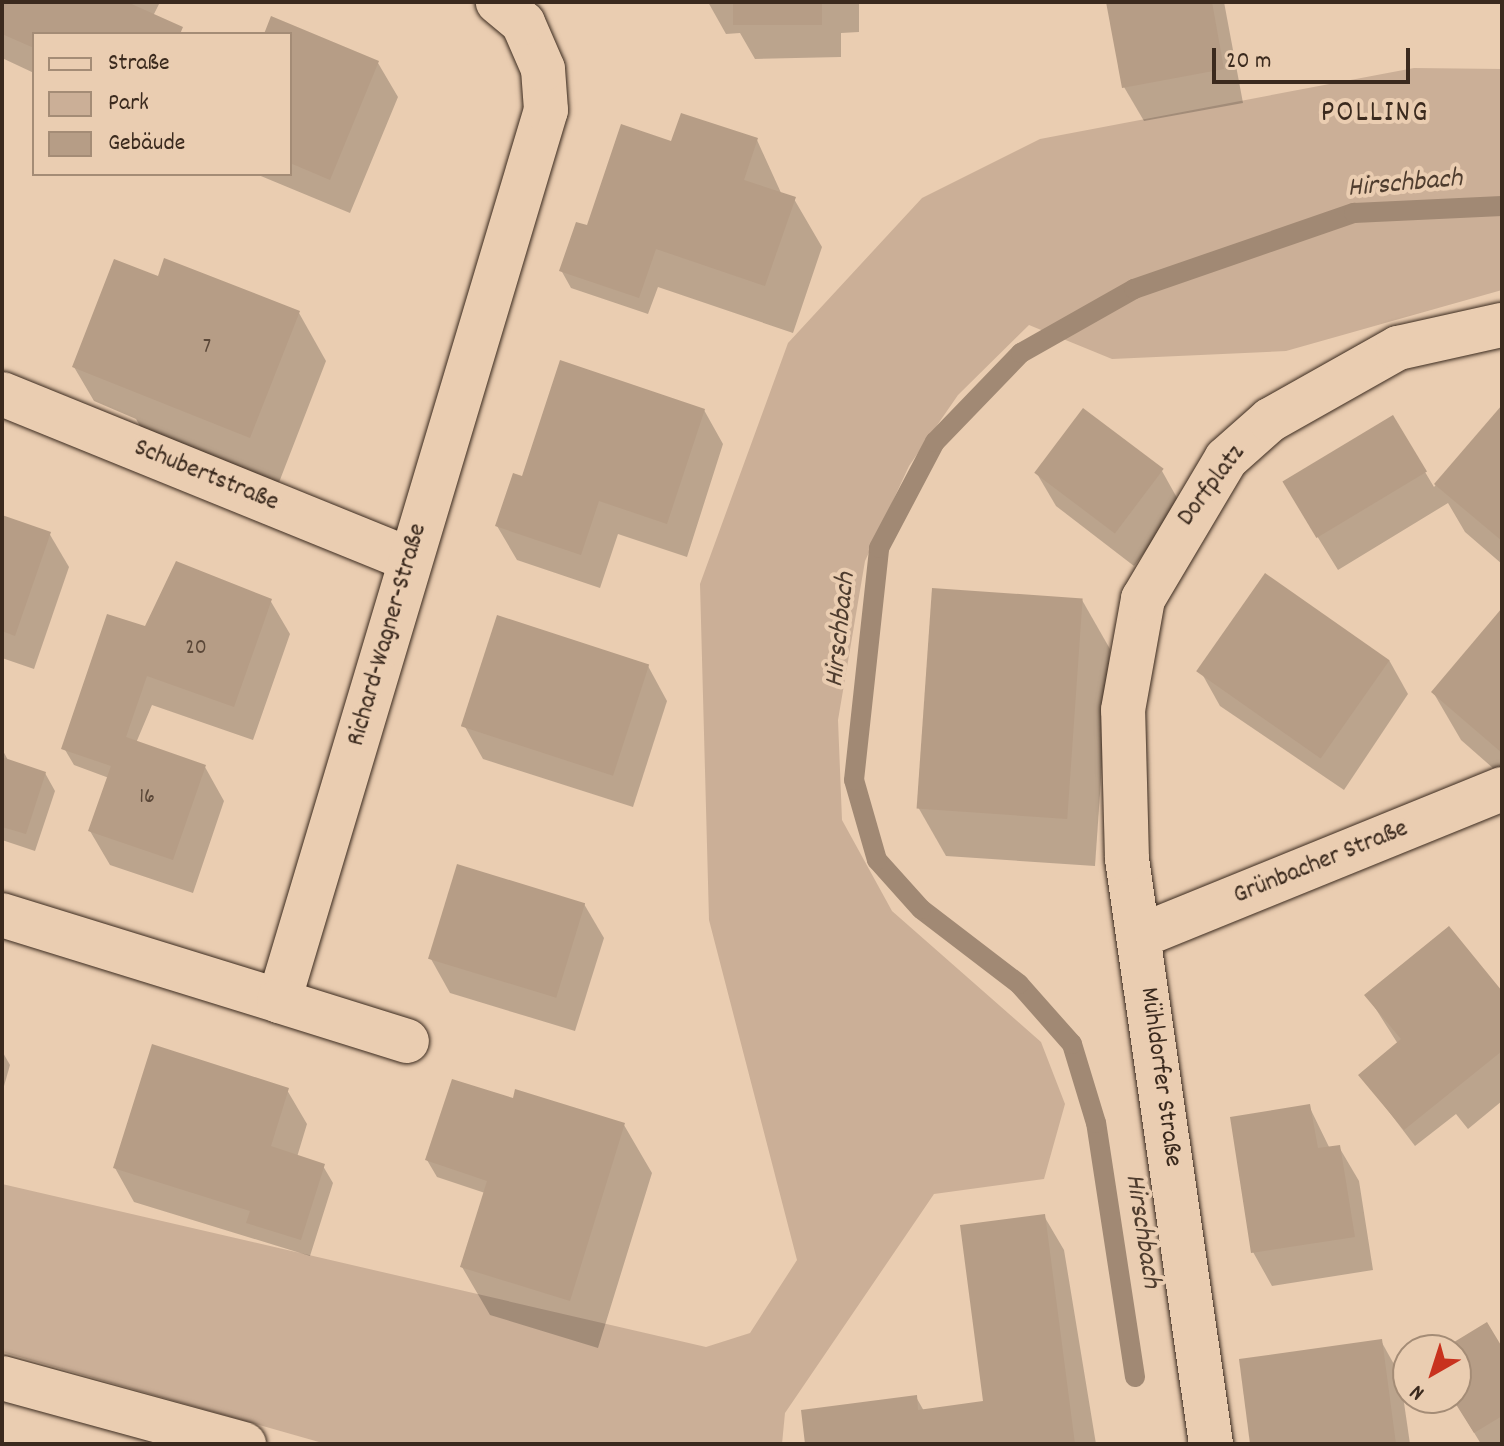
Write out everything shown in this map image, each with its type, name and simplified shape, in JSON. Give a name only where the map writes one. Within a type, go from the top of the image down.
[{"type":"street","name":"Richard-Wagner-Straße","points":[[279,1001],[546,110],[543,69],[528,34],[498,2]]},
{"type":"street","name":"Dorfplatz","points":[[1123,710],[1143,599],[1226,459],[1317,389],[1398,348],[1502,325]]},
{"type":"street","name":"Schubertstraße","points":[[2,394],[409,559]]},
{"type":"street","name":"Mühldorfer Straße","points":[[1123,710],[1127,859],[1211,1444]]},
{"type":"street","name":"Grünbacher Straße","points":[[1140,936],[1502,789]]},
{"type":"street","points":[[2,915],[407,1041]]},
{"type":"street","points":[[2,1378],[244,1444]]},
{"type":"green space","points":[[1414,68],[1502,69],[1502,290],[1286,351],[1112,359],[1029,325],[958,395],[909,466],[865,561],[838,720],[842,820],[892,911],[1041,1042],[1065,1104],[1044,1179],[934,1194],[785,1413],[782,1444],[326,1444],[2,1352],[2,1184],[706,1347],[750,1333],[797,1260],[709,920],[700,584],[788,343],[922,198],[1040,139]]},
{"type":"building","points":[[2,2],[127,2],[183,27],[181,32],[32,32],[32,47],[2,34]]},
{"type":"building","points":[[733,2],[822,2],[822,25],[733,25]]},
{"type":"building","points":[[1106,2],[1212,2],[1224,69],[1122,88]]},
{"type":"building","points":[[271,16],[379,61],[330,180],[292,164],[292,32],[265,32]]},
{"type":"building","points":[[681,113],[758,138],[744,180],[796,197],[765,286],[656,249],[639,298],[559,271],[576,222],[587,225],[621,124],[671,141]]},
{"type":"building","points":[[164,258],[300,311],[250,438],[72,367],[114,259],[158,276]]},
{"type":"building","points":[[560,360],[705,409],[667,524],[599,501],[581,555],[495,526],[513,473],[522,476]]},
{"type":"building","points":[[1502,405],[1502,541],[1434,484]]},
{"type":"building","points":[[1083,408],[1164,469],[1115,533],[1034,473]]},
{"type":"building","points":[[1393,415],[1427,472],[1316,538],[1282,481]]},
{"type":"building","points":[[2,515],[51,532],[15,636],[2,631]]},
{"type":"building","points":[[176,561],[272,599],[234,707],[147,676],[126,737],[206,765],[173,860],[88,831],[111,766],[61,749],[107,614],[145,626]]},
{"type":"building","points":[[1265,573],[1390,660],[1321,758],[1196,671]]},
{"type":"building","points":[[932,588],[1083,599],[1067,819],[917,808]]},
{"type":"building","points":[[1502,608],[1502,753],[1431,692]]},
{"type":"building","points":[[497,615],[649,664],[613,776],[461,726]]},
{"type":"building","points":[[2,757],[46,772],[26,834],[2,827]]},
{"type":"building","points":[[457,864],[585,903],[556,998],[428,959]]},
{"type":"building","points":[[1449,926],[1502,991],[1502,1051],[1404,1130],[1358,1075],[1401,1039],[1364,995]]},
{"type":"building","points":[[152,1044],[289,1088],[271,1146],[325,1164],[301,1240],[246,1223],[250,1211],[113,1168]]},
{"type":"building","points":[[452,1079],[513,1098],[515,1089],[625,1123],[570,1301],[460,1267],[487,1181],[425,1160]]},
{"type":"building","points":[[1310,1104],[1318,1148],[1340,1145],[1355,1237],[1251,1253],[1230,1117]]},
{"type":"building","points":[[1045,1214],[1075,1444],[805,1444],[801,1410],[917,1395],[918,1410],[983,1401],[960,1225]]},
{"type":"building","points":[[1487,1322],[1502,1347],[1502,1416],[1474,1433],[1462,1414],[1472,1414],[1472,1334],[1467,1334]]},
{"type":"building","points":[[1382,1339],[1396,1444],[1250,1444],[1239,1359]]},
{"type":"waterway","name":"Hirschbach","points":[[1135,1377],[1096,1123],[1072,1044],[1019,984],[921,909],[877,860],[854,780],[879,548],[935,442],[1021,353],[1134,289],[1354,213],[1502,206]]},
{"type":"district","name":"POLLING","points":[[1375,115]]}]
